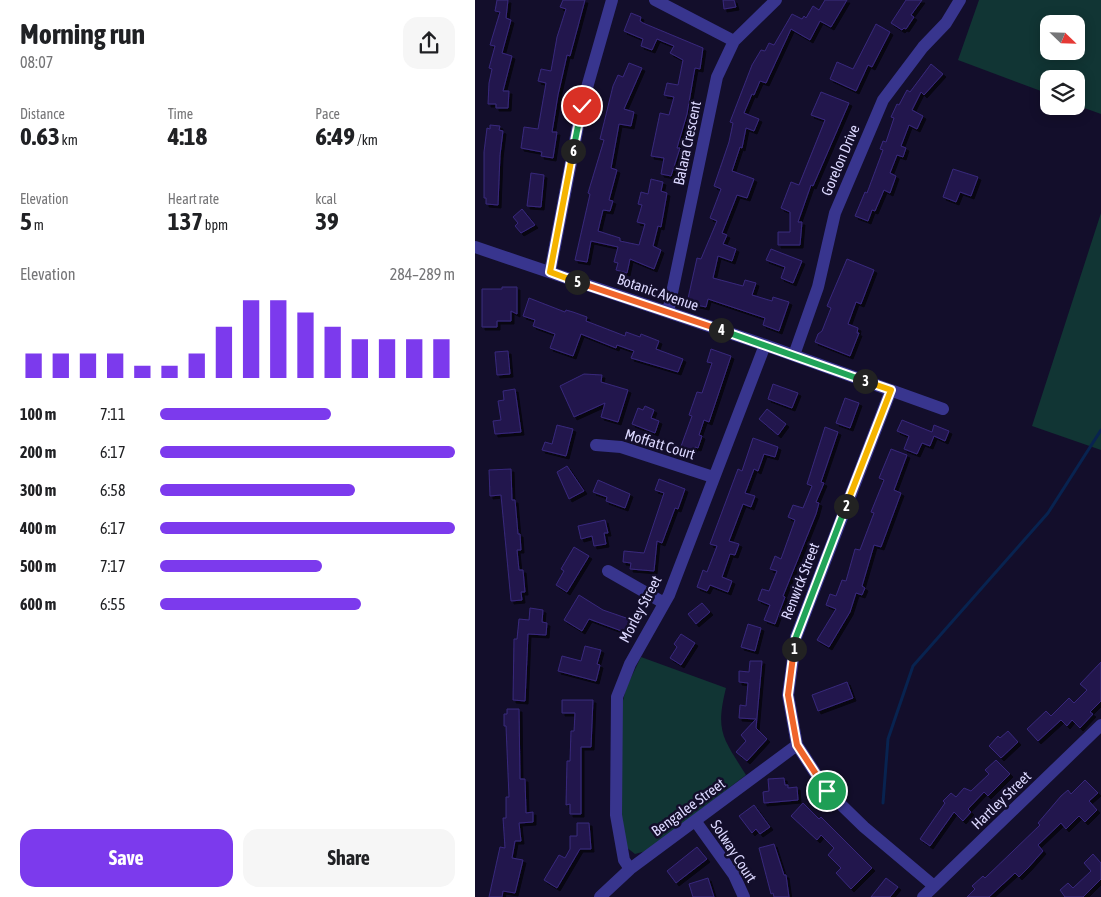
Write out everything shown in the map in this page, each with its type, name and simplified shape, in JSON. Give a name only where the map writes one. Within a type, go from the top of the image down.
[{"type":"street","points":[[550,272],[582,106],[612,0]]},
{"type":"street","points":[[655,0],[734,41]]},
{"type":"street","name":"Balara Crescent","points":[[668,312],[717,77],[734,41],[776,0]]},
{"type":"street","name":"Gorelon Drive","points":[[794,355],[818,287],[835,213],[883,100],[923,47],[936,36],[960,0]]},
{"type":"street","name":"Botanic Avenue","points":[[475,247],[794,355],[943,409]]},
{"type":"street","name":"Morley Street","points":[[630,869],[625,860],[616,815],[617,697],[629,664],[664,603],[765,345]]},
{"type":"street","name":"Renwick Street","points":[[891,390],[796,637],[788,695],[797,745],[827,791],[865,827],[934,886]]},
{"type":"street","name":"Moffatt Court","points":[[596,445],[621,447],[713,477]]},
{"type":"street","points":[[608,571],[664,603]]},
{"type":"street","name":"Hartley Street","points":[[923,897],[1101,726]]},
{"type":"street","name":"Bengalee Street","points":[[600,897],[630,869],[696,822],[797,745]]},
{"type":"street","name":"Solway Court","points":[[696,822],[734,875],[744,897]]},
{"type":"green space","points":[[979,0],[1101,0],[1101,114],[1085,108],[1085,70],[1040,70],[1040,91],[958,60]]},
{"type":"green space","points":[[1101,213],[1101,450],[1032,426]]},
{"type":"green space","points":[[641,657],[726,688],[721,715],[723,734],[746,775],[646,851],[635,854],[626,847],[621,810],[622,705],[626,688]]},
{"type":"building","points":[[497,0],[508,0],[506,18],[511,20],[502,53],[512,56],[503,91],[509,91],[508,108],[496,108],[496,104],[488,104],[492,69],[489,68],[495,46],[490,45],[500,12],[495,11]]},
{"type":"building","points":[[563,0],[585,0],[570,56],[567,55],[558,95],[552,132],[557,132],[553,158],[541,156],[542,152],[521,148],[524,127],[538,129],[546,83],[538,81],[541,69],[551,71],[557,37],[566,9],[560,7]]},
{"type":"building","points":[[723,0],[734,0],[736,7],[724,9]]},
{"type":"building","points":[[825,0],[847,0],[831,27],[820,21],[810,40],[791,29],[766,83],[760,81],[744,113],[759,119],[754,131],[746,128],[742,148],[740,147],[732,171],[754,179],[747,198],[737,195],[722,233],[727,235],[723,244],[736,249],[732,261],[718,256],[713,278],[743,286],[745,280],[756,283],[752,295],[772,301],[773,297],[789,302],[779,331],[763,325],[765,318],[708,299],[706,307],[687,303],[697,258],[701,259],[717,221],[710,218],[721,189],[714,186],[729,142],[733,123],[730,122],[752,65],[761,50],[765,51],[769,43],[774,45],[792,14],[802,19],[804,16],[806,18],[813,6],[819,10]]},
{"type":"building","points":[[906,0],[922,0],[911,15],[914,17],[906,29],[902,30],[891,23]]},
{"type":"building","points":[[631,13],[641,17],[640,21],[643,23],[703,48],[700,69],[695,68],[687,114],[677,148],[680,148],[671,176],[661,174],[664,158],[651,156],[660,113],[669,115],[674,97],[664,95],[667,83],[678,85],[683,60],[670,53],[674,46],[657,39],[652,50],[641,46],[643,39],[624,31]]},
{"type":"building","points":[[876,24],[890,32],[872,67],[868,65],[856,91],[830,79],[837,62],[853,69]]},
{"type":"building","points":[[629,63],[642,68],[624,109],[634,112],[631,126],[619,124],[611,168],[617,170],[609,200],[613,201],[610,211],[603,210],[598,231],[620,238],[620,241],[639,245],[645,224],[637,222],[642,205],[638,204],[641,192],[648,194],[651,179],[663,182],[661,191],[667,193],[661,227],[658,226],[653,246],[661,250],[654,269],[630,259],[627,273],[616,270],[618,263],[614,262],[618,247],[591,241],[587,262],[575,260],[590,194],[588,193],[604,140],[600,139],[613,86],[618,75],[623,77]]},
{"type":"building","points":[[931,64],[943,74],[924,95],[921,92],[912,110],[923,116],[917,129],[909,125],[901,146],[906,148],[903,157],[897,155],[890,173],[896,176],[890,193],[884,190],[875,211],[872,210],[868,221],[855,216],[865,192],[867,193],[883,150],[880,149],[883,141],[886,142],[894,118],[891,117],[897,104],[899,105],[907,90],[910,92]]},
{"type":"building","points":[[821,92],[849,103],[813,186],[811,185],[798,222],[802,222],[800,245],[778,245],[778,232],[790,232],[790,212],[781,208],[791,182],[799,185],[825,120],[811,115]]},
{"type":"building","points":[[490,125],[500,126],[499,130],[503,131],[498,205],[486,204],[486,198],[484,198],[484,152],[487,128],[490,129]]},
{"type":"building","points":[[953,169],[978,177],[971,196],[960,192],[956,202],[943,197]]},
{"type":"building","points":[[531,173],[544,175],[541,207],[527,206]]},
{"type":"building","points":[[522,209],[535,225],[521,233],[515,226],[518,223],[513,217]]},
{"type":"building","points":[[771,249],[802,261],[793,283],[781,278],[785,267],[766,260]]},
{"type":"building","points":[[847,259],[874,270],[861,304],[856,302],[848,324],[858,328],[857,333],[859,333],[850,356],[815,342],[818,334],[822,331],[831,308],[827,306]]},
{"type":"building","points":[[502,287],[517,287],[517,314],[511,311],[511,321],[497,321],[497,327],[482,327],[482,289],[502,289]]},
{"type":"building","points":[[529,298],[565,312],[566,310],[587,317],[586,321],[625,336],[626,332],[640,337],[641,334],[659,341],[656,349],[683,359],[678,372],[631,358],[634,351],[617,345],[616,348],[581,334],[573,356],[550,348],[555,334],[533,326],[535,320],[523,316]]},
{"type":"building","points":[[711,349],[731,356],[709,422],[704,420],[699,435],[702,436],[698,448],[695,447],[692,453],[680,449],[692,416],[689,415],[697,392],[702,393],[712,363],[707,362]]},
{"type":"building","points":[[508,351],[510,374],[497,375],[495,352]]},
{"type":"building","points":[[584,374],[602,375],[601,382],[628,390],[618,422],[601,417],[605,403],[574,417],[560,386]]},
{"type":"building","points":[[773,384],[798,393],[792,408],[768,399]]},
{"type":"building","points":[[515,389],[521,432],[495,434],[493,421],[501,420],[498,401],[504,400],[503,391]]},
{"type":"building","points":[[845,398],[859,403],[850,428],[836,423]]},
{"type":"building","points":[[645,406],[654,410],[651,418],[659,421],[655,433],[632,424],[638,408],[643,410]]},
{"type":"building","points":[[767,409],[786,424],[778,435],[759,419]]},
{"type":"building","points":[[902,420],[932,432],[934,425],[949,431],[945,441],[934,436],[930,446],[922,443],[917,454],[904,449],[909,436],[897,431]]},
{"type":"building","points":[[557,425],[573,429],[566,456],[542,450],[545,442],[552,444]]},
{"type":"building","points":[[825,427],[838,432],[821,482],[824,483],[816,502],[819,503],[816,514],[783,596],[785,597],[775,624],[764,620],[770,605],[758,600],[762,589],[769,591],[777,571],[770,569],[775,556],[781,559],[795,520],[788,517],[793,505],[803,508],[812,486],[807,484]]},
{"type":"building","points":[[753,438],[778,447],[775,457],[764,454],[758,471],[754,469],[745,493],[755,496],[751,507],[743,504],[729,541],[739,544],[735,555],[730,554],[722,577],[732,581],[728,592],[710,585],[707,591],[697,587],[703,570],[707,572],[717,546],[710,544],[738,469],[742,471]]},
{"type":"building","points":[[891,449],[907,455],[894,490],[901,493],[881,547],[874,545],[862,586],[865,588],[862,595],[856,593],[850,612],[829,647],[817,640],[836,609],[826,605],[830,594],[836,596],[842,580],[846,581],[855,549],[860,550],[874,513],[871,512],[884,480],[879,478]]},
{"type":"building","points":[[567,466],[584,491],[569,499],[557,472]]},
{"type":"building","points":[[511,469],[512,500],[515,500],[518,534],[520,534],[521,550],[517,550],[519,570],[523,570],[525,592],[521,592],[522,600],[511,601],[501,495],[490,496],[489,470]]},
{"type":"building","points":[[659,479],[685,489],[678,509],[675,508],[662,543],[657,541],[654,571],[630,569],[631,563],[623,562],[624,551],[644,553],[664,493],[655,490]]},
{"type":"building","points":[[598,480],[630,494],[625,508],[606,501],[607,497],[593,492]]},
{"type":"building","points":[[605,520],[608,533],[604,533],[606,544],[594,546],[592,536],[581,539],[578,526]]},
{"type":"building","points":[[574,547],[589,556],[567,592],[556,585],[564,571],[561,569]]},
{"type":"building","points":[[579,595],[603,610],[632,620],[627,633],[589,619],[582,631],[564,620]]},
{"type":"building","points":[[702,603],[710,612],[696,624],[688,614]]},
{"type":"building","points":[[530,608],[543,610],[542,622],[547,623],[546,635],[528,634],[525,701],[513,700],[514,639],[517,639],[519,619],[529,620]]},
{"type":"building","points":[[748,624],[761,628],[755,651],[741,647]]},
{"type":"building","points":[[681,634],[695,643],[681,665],[670,658],[677,647],[674,644]]},
{"type":"building","points":[[585,646],[601,650],[597,664],[600,665],[596,681],[558,671],[562,656],[581,661]]},
{"type":"building","points":[[750,661],[762,661],[756,728],[767,739],[747,761],[736,752],[746,741],[741,735],[756,719],[739,718],[740,705],[746,706],[748,683],[739,682],[739,671],[749,672]]},
{"type":"building","points":[[1101,662],[1101,701],[1090,712],[1093,714],[1080,728],[1072,720],[1067,726],[1061,720],[1038,741],[1027,729],[1046,711],[1051,716],[1069,698],[1074,703],[1087,690],[1080,684]]},
{"type":"building","points":[[847,682],[853,698],[818,711],[812,695]]},
{"type":"building","points":[[562,700],[593,700],[591,747],[581,747],[581,814],[570,814],[570,804],[566,805],[567,761],[570,761],[571,731],[574,731],[575,713],[562,713]]},
{"type":"building","points":[[507,709],[519,709],[520,779],[525,779],[526,813],[533,812],[533,822],[519,823],[521,841],[515,841],[512,858],[523,860],[515,893],[503,891],[502,897],[489,897],[500,847],[505,848],[503,818],[506,818],[506,797],[509,797],[506,726],[504,726],[504,714],[507,714]]},
{"type":"building","points":[[1008,731],[1018,742],[1001,758],[989,746],[998,736],[1000,738]]},
{"type":"building","points":[[996,760],[1010,774],[988,796],[984,792],[968,809],[971,812],[963,821],[954,812],[930,846],[920,839],[945,803],[943,801],[951,793],[956,797],[964,788],[971,791],[989,774],[985,770]]},
{"type":"building","points":[[784,778],[785,785],[788,785],[788,788],[797,787],[798,800],[764,803],[763,792],[769,791],[768,779]]},
{"type":"building","points":[[1085,780],[1098,793],[1089,801],[1097,810],[1085,822],[1079,816],[1066,829],[1061,823],[1038,845],[1043,851],[1019,877],[1015,873],[989,897],[967,897],[975,889],[972,886],[983,876],[985,878],[1040,825],[1038,823],[1061,796],[1068,790],[1071,794]]},
{"type":"building","points":[[803,803],[819,819],[821,817],[872,868],[851,889],[836,873],[841,868],[828,855],[834,848],[821,835],[817,840],[791,816]]},
{"type":"building","points":[[754,805],[770,827],[760,834],[756,829],[752,833],[739,816]]},
{"type":"building","points":[[577,823],[589,823],[591,849],[580,849],[557,888],[544,880],[559,855],[565,858],[570,849],[570,836],[577,836]]},
{"type":"building","points":[[774,844],[784,875],[786,875],[789,897],[774,897],[773,893],[771,894],[759,848]]},
{"type":"building","points":[[697,847],[707,859],[676,883],[667,871]]},
{"type":"building","points":[[1093,854],[1101,863],[1101,879],[1083,897],[1065,897],[1060,890],[1068,883],[1073,888],[1091,871],[1084,863]]},
{"type":"building","points":[[708,878],[714,897],[693,897],[689,884]]},
{"type":"building","points":[[886,878],[898,887],[890,897],[871,897]]},
{"type":"waterway","points":[[883,803],[888,739],[913,666],[1048,513],[1101,430]]},
{"type":"route","points":[[582,106],[550,272],[891,390],[796,637],[788,695],[797,745],[827,791]]}]
